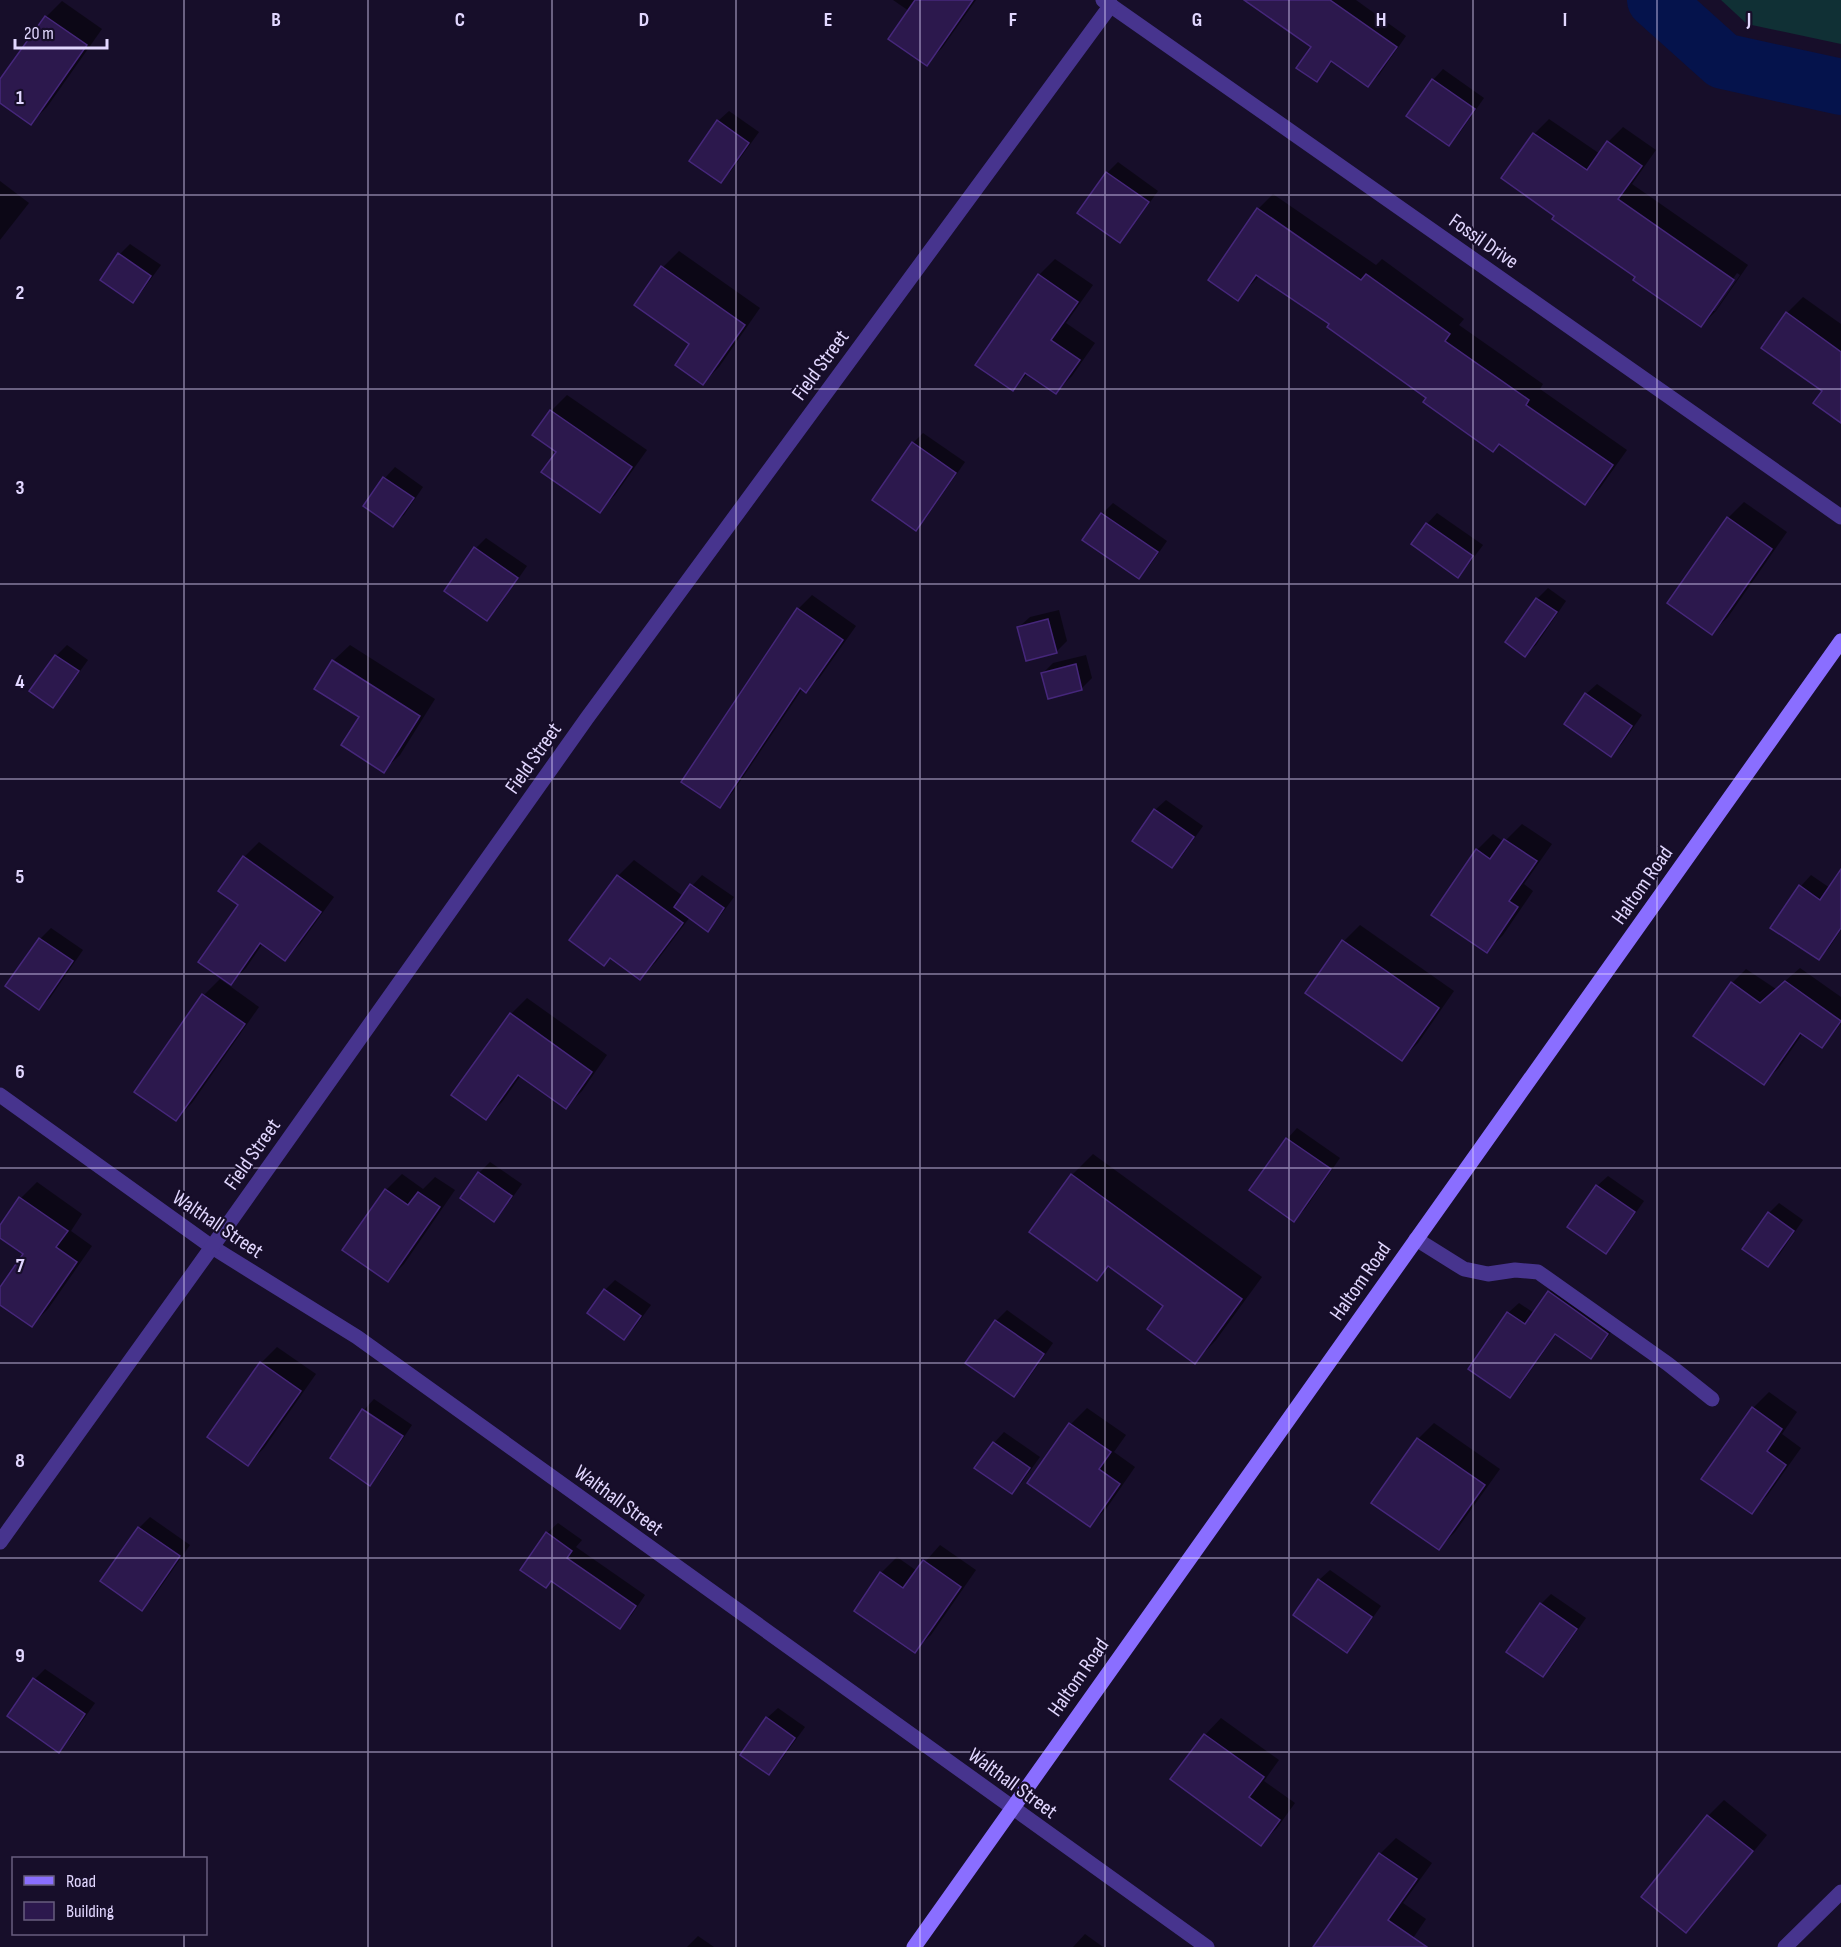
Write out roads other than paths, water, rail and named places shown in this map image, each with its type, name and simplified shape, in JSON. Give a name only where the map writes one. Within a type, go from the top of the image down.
[{"type":"main road","name":"Haltom Road","points":[[914,1947],[1841,641]]},
{"type":"street","name":"Fossil Drive","points":[[1107,3],[1841,517]]},
{"type":"street","name":"Field Street","points":[[0,1542],[212,1248],[587,718],[1107,3]]},
{"type":"street","name":"Walthall Street","points":[[0,1095],[212,1248],[357,1337],[1207,1947]]},
{"type":"street","points":[[1416,1239],[1464,1269],[1488,1274],[1515,1270],[1538,1272],[1668,1364],[1712,1399]]},
{"type":"street","points":[[1785,1947],[1841,1892]]},
{"type":"waterway","points":[[1655,0],[1723,61],[1841,87]]}]
